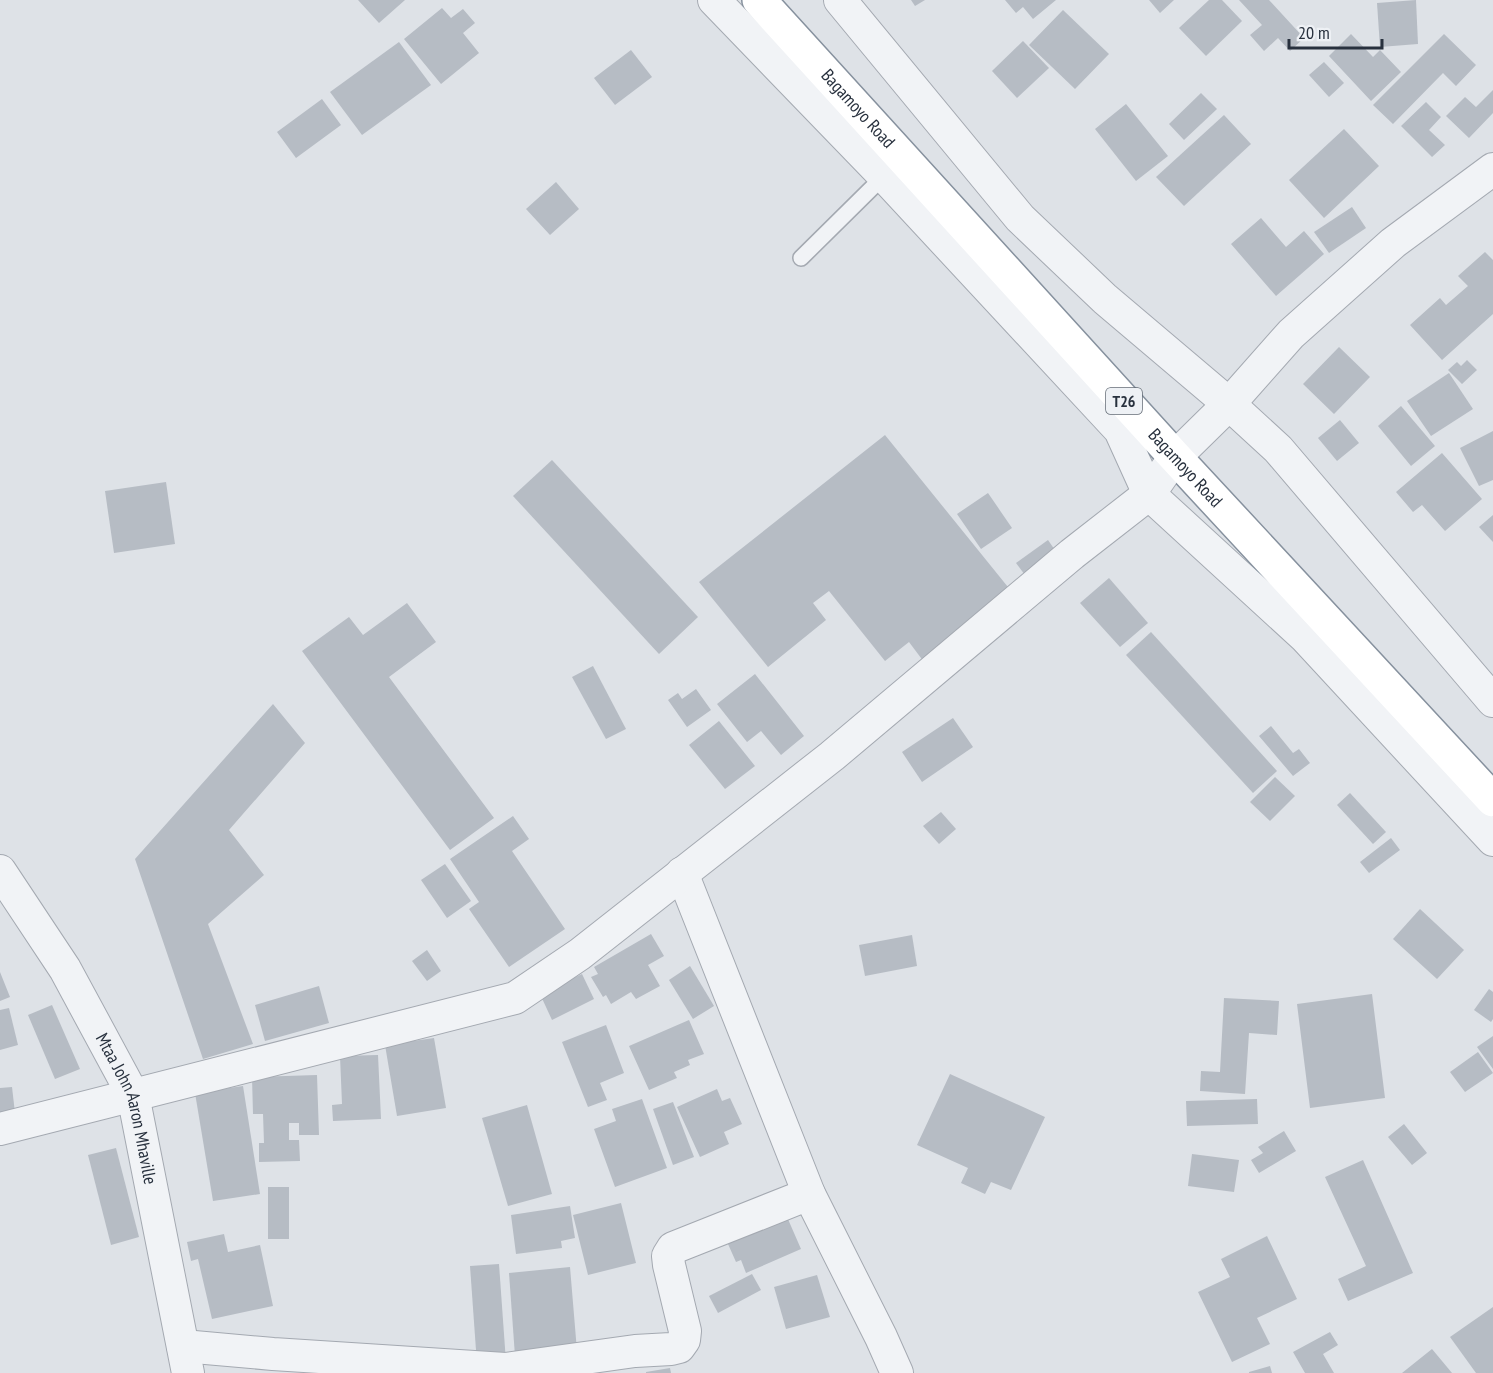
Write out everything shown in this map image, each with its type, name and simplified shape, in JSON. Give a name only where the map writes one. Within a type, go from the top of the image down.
[{"type":"highway","name":"Bagamoyo Road","points":[[759,0],[1175,457],[1493,800]]},
{"type":"street","points":[[714,0],[884,176],[1120,430],[1149,494],[1305,637],[1493,840]]},
{"type":"street","points":[[840,0],[1020,218],[1105,299],[1229,404],[1278,449],[1493,701]]},
{"type":"street","points":[[0,1129],[515,998],[580,954],[832,756],[1072,554],[1149,494],[1175,457],[1229,404],[1292,334],[1393,243],[1493,169]]},
{"type":"street","name":"Mtaa John Aaron Mhaville","points":[[0,871],[65,969],[133,1095],[185,1360]]},
{"type":"street","points":[[682,873],[809,1194],[881,1336],[897,1373]]},
{"type":"street","points":[[185,1360],[273,1354],[506,1368],[679,1347],[684,1340],[685,1331],[669,1265],[668,1256],[673,1248],[809,1194]]},
{"type":"lane","points":[[801,258],[884,176]]},
{"type":"building","points":[[358,0],[405,0],[379,23]]},
{"type":"building","points":[[911,0],[925,0],[915,6]]},
{"type":"building","points":[[1005,0],[1056,0],[1033,19],[1023,7],[1016,13]]},
{"type":"building","points":[[1149,0],[1174,0],[1160,13]]},
{"type":"building","points":[[1209,0],[1222,0],[1242,21],[1206,56],[1179,28]]},
{"type":"building","points":[[1239,0],[1269,0],[1304,38],[1290,51],[1278,38],[1264,51],[1250,35],[1262,25]]},
{"type":"building","points":[[1416,0],[1418,44],[1380,47],[1377,3]]},
{"type":"building","points":[[442,8],[451,18],[463,9],[475,23],[463,33],[479,53],[441,84],[404,39]]},
{"type":"building","points":[[1063,10],[1109,54],[1075,89],[1029,45]]},
{"type":"building","points":[[1351,34],[1373,57],[1380,50],[1401,72],[1371,101],[1329,56]]},
{"type":"building","points":[[1444,34],[1476,65],[1456,86],[1443,73],[1393,124],[1373,105]]},
{"type":"building","points":[[1023,41],[1049,68],[1017,98],[992,71]]},
{"type":"building","points":[[399,42],[431,85],[362,135],[330,92]]},
{"type":"building","points":[[631,50],[652,77],[615,105],[594,78]]},
{"type":"building","points":[[1324,62],[1344,83],[1329,97],[1309,75]]},
{"type":"building","points":[[1493,90],[1493,113],[1469,138],[1446,116],[1465,97],[1476,107]]},
{"type":"building","points":[[1201,93],[1217,109],[1184,140],[1169,124]]},
{"type":"building","points":[[322,99],[341,125],[296,158],[277,132]]},
{"type":"building","points":[[1426,102],[1441,117],[1429,130],[1445,145],[1432,157],[1401,126]]},
{"type":"building","points":[[1126,104],[1168,156],[1136,181],[1095,129]]},
{"type":"building","points":[[1224,115],[1251,144],[1184,206],[1156,177]]},
{"type":"building","points":[[1344,129],[1379,166],[1324,218],[1289,180]]},
{"type":"building","points":[[556,182],[579,209],[550,235],[526,209]]},
{"type":"building","points":[[1352,207],[1366,228],[1329,253],[1314,232]]},
{"type":"building","points":[[1261,218],[1286,247],[1304,231],[1324,254],[1276,296],[1231,244]]},
{"type":"building","points":[[1485,252],[1493,260],[1493,314],[1442,360],[1410,325],[1440,298],[1446,305],[1468,286],[1458,276]]},
{"type":"building","points":[[1339,347],[1370,377],[1334,414],[1303,384]]},
{"type":"building","points":[[1467,360],[1477,370],[1462,384],[1448,370],[1457,362],[1461,366]]},
{"type":"building","points":[[1449,373],[1473,409],[1431,436],[1407,401]]},
{"type":"building","points":[[1401,406],[1435,446],[1411,466],[1378,426]]},
{"type":"building","points":[[1340,420],[1359,443],[1337,461],[1318,438]]},
{"type":"building","points":[[1493,431],[1493,480],[1479,486],[1460,448]]},
{"type":"building","points":[[885,435],[1012,592],[924,662],[909,642],[885,661],[829,591],[813,603],[826,620],[768,667],[699,582]]},
{"type":"building","points":[[1442,453],[1482,499],[1445,531],[1422,505],[1413,512],[1396,492]]},
{"type":"building","points":[[552,460],[698,617],[659,654],[513,496]]},
{"type":"building","points":[[166,482],[175,544],[114,553],[105,491]]},
{"type":"building","points":[[988,493],[1012,528],[981,549],[957,514]]},
{"type":"building","points":[[1493,515],[1493,542],[1479,527]]},
{"type":"building","points":[[1048,540],[1059,556],[1028,579],[1016,563]]},
{"type":"building","points":[[1109,578],[1148,623],[1120,647],[1080,603]]},
{"type":"building","points":[[407,603],[436,642],[389,677],[494,818],[450,850],[302,651],[349,617],[363,635]]},
{"type":"building","points":[[1151,632],[1277,771],[1253,793],[1126,655]]},
{"type":"building","points":[[593,666],[626,729],[606,739],[572,677]]},
{"type":"building","points":[[755,674],[804,736],[781,755],[761,731],[747,742],[717,704]]},
{"type":"building","points":[[696,689],[711,710],[687,727],[668,700],[678,693],[682,699]]},
{"type":"building","points":[[273,704],[305,743],[229,830],[264,875],[208,924],[253,1044],[203,1059],[135,859]]},
{"type":"building","points":[[953,718],[973,747],[922,782],[902,752]]},
{"type":"building","points":[[719,721],[755,766],[725,789],[689,745]]},
{"type":"building","points":[[1271,726],[1293,753],[1299,749],[1310,763],[1293,776],[1259,736]]},
{"type":"building","points":[[1275,777],[1295,796],[1270,821],[1250,802]]},
{"type":"building","points":[[1350,793],[1386,832],[1373,844],[1337,805]]},
{"type":"building","points":[[941,812],[956,829],[939,844],[923,826]]},
{"type":"building","points":[[513,816],[529,839],[512,851],[565,929],[509,967],[469,909],[479,902],[450,859]]},
{"type":"building","points":[[1391,838],[1400,850],[1369,873],[1360,862]]},
{"type":"building","points":[[445,864],[471,901],[447,918],[421,880]]},
{"type":"building","points":[[1420,909],[1464,950],[1437,979],[1393,939]]},
{"type":"building","points":[[651,934],[664,956],[648,965],[660,986],[636,999],[631,992],[611,1004],[606,995],[603,997],[591,977],[598,974],[594,967]]},
{"type":"building","points":[[912,935],[917,966],[865,976],[859,945]]},
{"type":"building","points":[[427,950],[441,971],[427,981],[412,961]]},
{"type":"building","points":[[690,966],[714,1006],[693,1019],[669,980]]},
{"type":"building","points":[[0,972],[10,997],[0,1001]]},
{"type":"building","points":[[582,974],[594,999],[552,1020],[540,994]]},
{"type":"building","points":[[319,986],[329,1023],[265,1041],[255,1005]]},
{"type":"building","points":[[1489,989],[1493,992],[1491,1022],[1474,1010]]},
{"type":"building","points":[[1372,994],[1385,1098],[1310,1108],[1297,1004]]},
{"type":"building","points":[[1224,998],[1279,1001],[1277,1035],[1249,1033],[1245,1094],[1200,1091],[1201,1071],[1220,1072]]},
{"type":"building","points":[[52,1005],[80,1069],[55,1079],[28,1015]]},
{"type":"building","points":[[9,1008],[18,1045],[0,1050],[0,1010]]},
{"type":"building","points":[[689,1020],[704,1054],[688,1060],[690,1065],[674,1072],[677,1078],[649,1090],[629,1046]]},
{"type":"building","points":[[606,1025],[624,1073],[600,1083],[607,1100],[588,1107],[562,1042]]},
{"type":"building","points":[[1493,1036],[1493,1069],[1477,1047]]},
{"type":"building","points":[[434,1038],[446,1108],[397,1116],[385,1045]]},
{"type":"building","points":[[1478,1052],[1493,1073],[1465,1092],[1450,1072]]},
{"type":"building","points":[[378,1055],[381,1119],[333,1121],[332,1105],[342,1104],[340,1056]]},
{"type":"building","points":[[950,1074],[1045,1117],[1011,1190],[991,1182],[985,1194],[961,1183],[968,1168],[917,1145]]},
{"type":"building","points":[[317,1075],[319,1135],[299,1135],[299,1123],[289,1123],[289,1140],[299,1140],[300,1161],[259,1162],[259,1143],[264,1143],[263,1114],[253,1114],[252,1077]]},
{"type":"building","points":[[243,1086],[260,1194],[213,1201],[195,1093]]},
{"type":"building","points":[[12,1087],[15,1113],[0,1115],[0,1088]]},
{"type":"building","points":[[717,1089],[722,1101],[730,1098],[742,1124],[724,1132],[729,1144],[700,1157],[677,1107]]},
{"type":"building","points":[[642,1099],[667,1168],[615,1187],[594,1129],[616,1121],[612,1109]]},
{"type":"building","points":[[1257,1099],[1258,1124],[1187,1126],[1186,1101]]},
{"type":"building","points":[[673,1102],[694,1157],[673,1165],[653,1109]]},
{"type":"building","points":[[527,1105],[552,1194],[508,1206],[482,1118]]},
{"type":"building","points":[[1404,1124],[1427,1153],[1412,1165],[1388,1137]]},
{"type":"building","points":[[1284,1131],[1296,1151],[1259,1173],[1251,1160],[1263,1153],[1258,1147]]},
{"type":"building","points":[[116,1148],[139,1237],[111,1245],[88,1155]]},
{"type":"building","points":[[1192,1154],[1239,1160],[1234,1192],[1188,1186]]},
{"type":"building","points":[[1363,1160],[1413,1273],[1348,1301],[1338,1279],[1366,1266],[1325,1177]]},
{"type":"building","points":[[268,1187],[289,1187],[289,1239],[268,1239]]},
{"type":"building","points":[[621,1203],[636,1263],[588,1275],[573,1215]]},
{"type":"building","points":[[570,1206],[575,1238],[561,1241],[562,1248],[516,1254],[511,1215]]},
{"type":"building","points":[[784,1210],[801,1249],[746,1273],[741,1260],[736,1262],[724,1235]]},
{"type":"building","points":[[224,1234],[228,1252],[260,1245],[273,1306],[212,1319],[198,1259],[191,1261],[187,1242]]},
{"type":"building","points":[[1267,1236],[1297,1299],[1257,1318],[1270,1344],[1232,1362],[1198,1292],[1230,1277],[1221,1259]]},
{"type":"building","points":[[499,1264],[506,1362],[477,1364],[470,1266]]},
{"type":"building","points":[[570,1267],[577,1351],[515,1356],[509,1273]]},
{"type":"building","points":[[752,1274],[761,1290],[718,1313],[709,1296]]},
{"type":"building","points":[[817,1275],[830,1317],[786,1329],[774,1287]]},
{"type":"building","points":[[1493,1307],[1493,1373],[1476,1373],[1450,1337]]},
{"type":"building","points":[[1330,1332],[1338,1345],[1323,1354],[1334,1373],[1305,1373],[1293,1352]]},
{"type":"building","points":[[1432,1349],[1452,1373],[1402,1373]]},
{"type":"building","points":[[1270,1366],[1272,1373],[1249,1373],[1249,1372]]},
{"type":"building","points":[[670,1368],[671,1373],[646,1373],[646,1372]]}]
